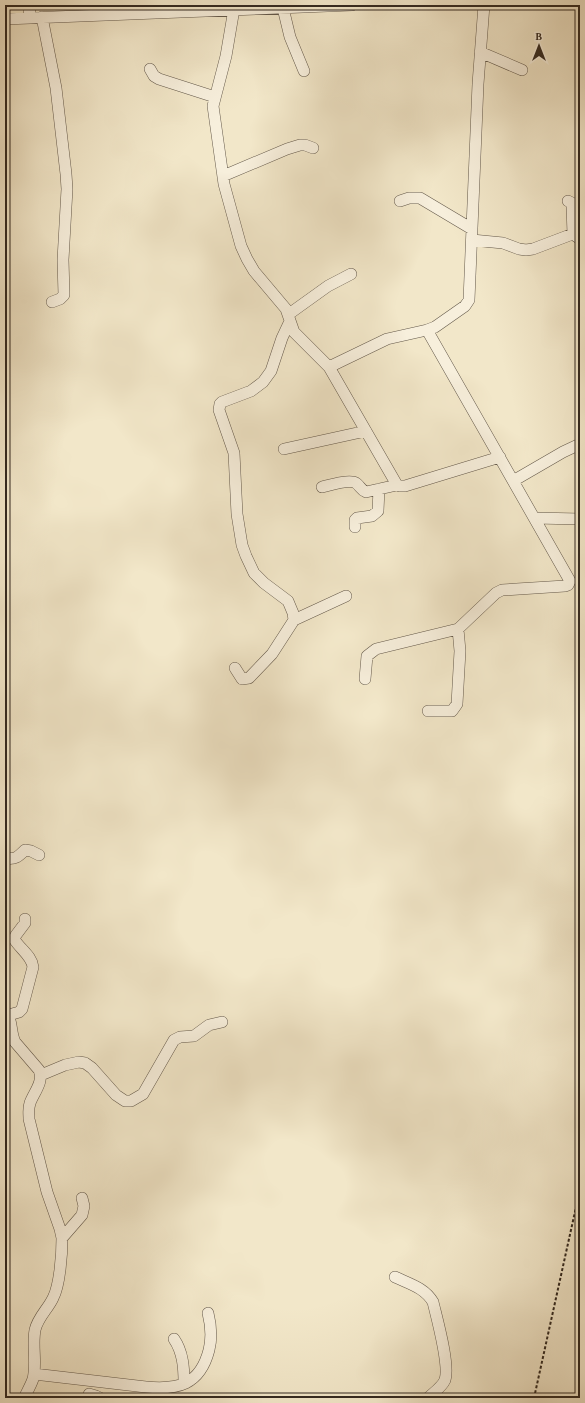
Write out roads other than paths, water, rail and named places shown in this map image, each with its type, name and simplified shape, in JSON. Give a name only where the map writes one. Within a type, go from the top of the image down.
[{"type":"street","points":[[29,18],[30,5]]},
{"type":"street","points":[[5,19],[204,8],[234,9],[352,5]]},
{"type":"street","points":[[329,367],[387,339],[427,330],[465,306],[469,300],[478,84],[484,5]]},
{"type":"street","points":[[283,8],[290,37],[304,71]]},
{"type":"street","points":[[234,9],[226,56],[215,97],[214,115],[227,197],[242,246],[254,271],[286,309],[294,332],[329,367],[397,484]]},
{"type":"street","points":[[42,17],[56,88],[67,189],[63,260],[64,295],[60,299],[52,302]]},
{"type":"street","points":[[480,52],[522,70]]},
{"type":"street","points":[[150,69],[154,76],[215,97]]},
{"type":"street","points":[[223,176],[300,145],[313,148]]},
{"type":"street","points":[[400,201],[409,198],[420,198],[472,234],[526,250],[577,237],[572,203],[568,201]]},
{"type":"street","points":[[294,620],[288,601],[264,583],[254,573],[242,546],[237,514],[234,453],[219,410],[222,402],[251,391],[263,382],[271,371],[289,318],[328,286],[351,274]]},
{"type":"street","points":[[365,679],[367,656],[376,649],[458,629],[496,593],[502,590],[565,586],[568,585],[570,581],[427,330]]},
{"type":"street","points":[[284,449],[366,431]]},
{"type":"street","points":[[513,481],[563,452],[580,444]]},
{"type":"street","points":[[322,487],[351,481],[358,484],[366,492],[397,484],[400,486],[405,486],[500,457]]},
{"type":"street","points":[[354,527],[355,520],[357,518],[372,516],[378,511],[379,489]]},
{"type":"street","points":[[534,518],[580,519]]},
{"type":"street","points":[[235,668],[242,679],[248,678],[272,654],[294,620],[346,596]]},
{"type":"street","points":[[428,711],[452,711],[456,704],[460,651],[458,629]]},
{"type":"street","points":[[5,858],[17,858],[25,850],[39,855]]},
{"type":"street","points":[[24,1398],[33,1380],[34,1338],[36,1328],[39,1319],[57,1290],[62,1238],[47,1192],[29,1119],[28,1110],[30,1102],[40,1082],[41,1075],[39,1070],[13,1037],[6,1014],[19,1012],[22,1009],[33,967],[33,963],[30,958],[14,940],[25,923],[25,919]]},
{"type":"street","points":[[41,1075],[65,1065],[78,1062],[85,1063],[92,1068],[116,1095],[124,1101],[131,1101],[143,1094],[174,1040],[180,1037],[194,1036],[209,1025],[222,1022]]},
{"type":"street","points":[[62,1238],[82,1215],[84,1206],[82,1198]]},
{"type":"street","points":[[395,1277],[424,1291],[429,1295],[433,1302],[445,1359],[446,1372],[445,1380],[441,1386],[428,1398]]},
{"type":"street","points":[[34,1374],[162,1388],[176,1387],[198,1375],[207,1358],[211,1334],[208,1313]]},
{"type":"street","points":[[174,1339],[180,1350],[184,1367],[184,1383]]},
{"type":"street","points":[[89,1394],[100,1398]]}]
